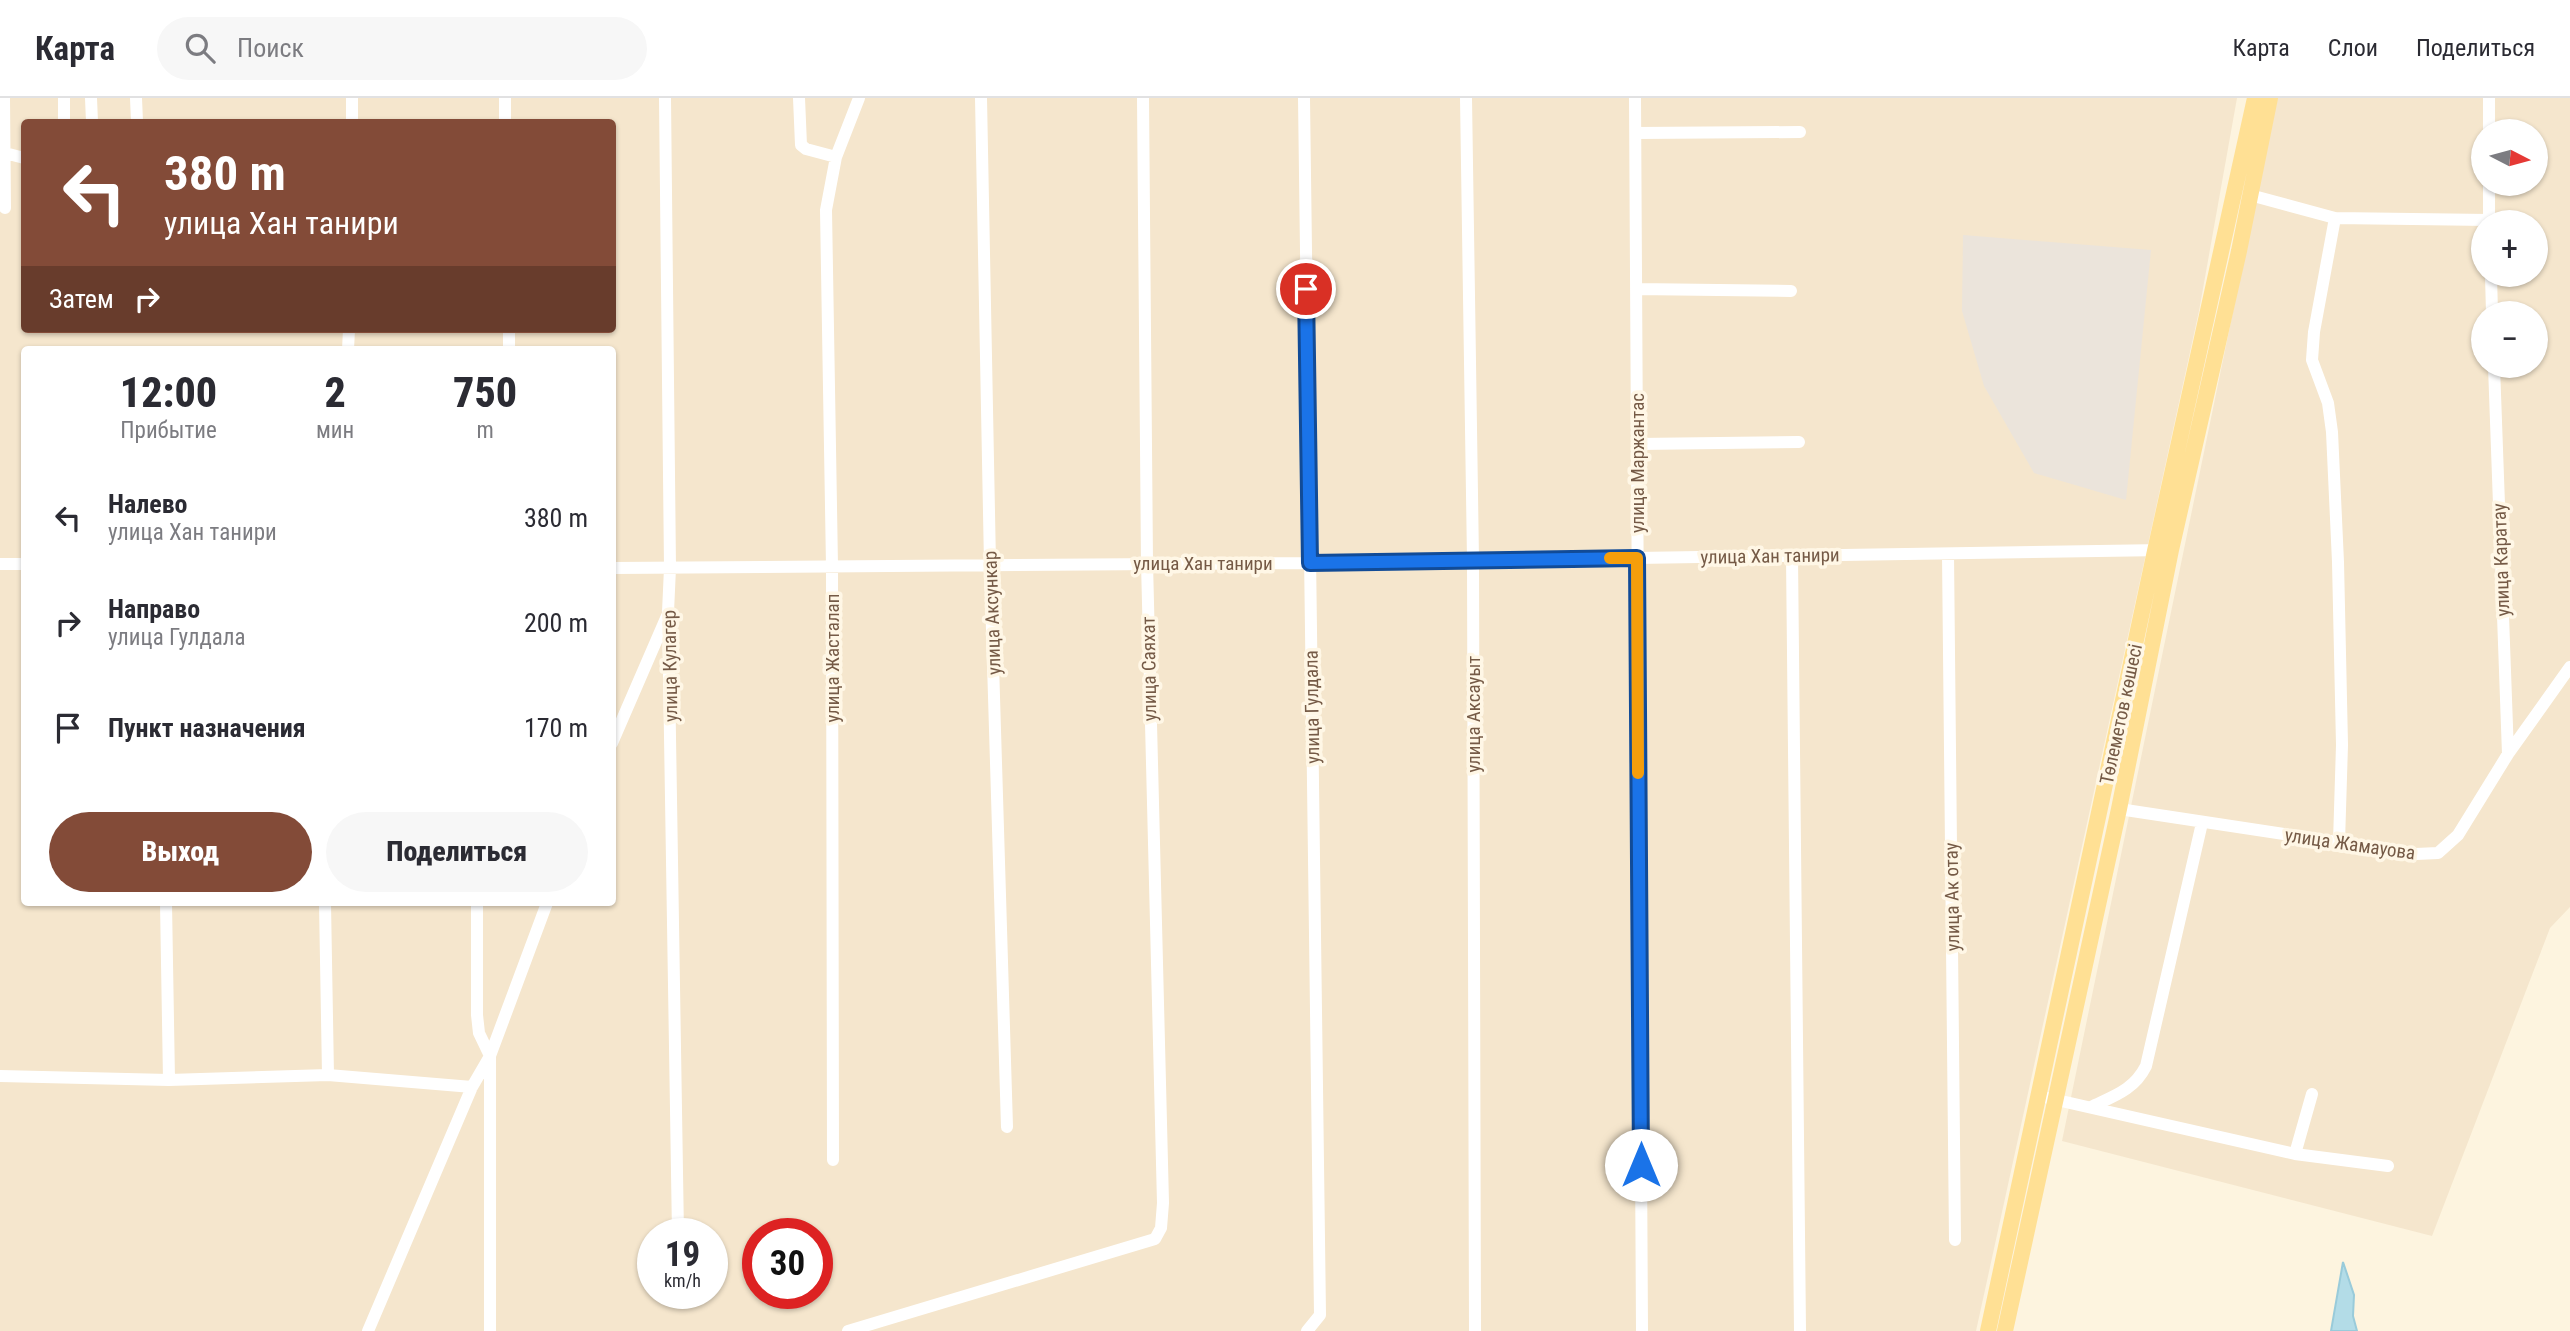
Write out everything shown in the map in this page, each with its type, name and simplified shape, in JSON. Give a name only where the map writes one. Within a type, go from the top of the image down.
[{"type":"main road","name":"Төлеметов көшесі","points":[[1988,1331],[2255,98]]},
{"type":"main road","name":"Төлеметов көшесі","points":[[2005,1331],[2270,98]]},
{"type":"street","points":[[4,98],[5,208]]},
{"type":"street","points":[[64,98],[64,119]]},
{"type":"street","points":[[92,98],[92,119]]},
{"type":"street","points":[[136,98],[137,119]]},
{"type":"street","points":[[352,98],[352,119]]},
{"type":"street","points":[[505,98],[505,119]]},
{"type":"street","name":"улица Кулагер","points":[[665,98],[670,568],[668,612],[678,1218]]},
{"type":"street","points":[[799,98],[801,145],[836,157]]},
{"type":"street","name":"улица Жасталап","points":[[833,1160],[832,566],[826,210],[836,157],[859,98]]},
{"type":"street","name":"улица Аксункар","points":[[981,98],[990,564],[1007,1127]]},
{"type":"street","name":"улица Саяхат","points":[[849,1331],[1155,1239],[1161,1228],[1163,1203],[1147,563],[1143,98]]},
{"type":"street","name":"улица Гулдала","points":[[1304,98],[1320,1315],[1307,1331]]},
{"type":"street","name":"улица Аксауыт","points":[[1466,98],[1473,560],[1475,1331]]},
{"type":"street","name":"улица Маржантас","points":[[1635,98],[1642,1331]]},
{"type":"street","points":[[2489,98],[2489,119]]},
{"type":"street","points":[[1636,134],[1800,132]]},
{"type":"street","points":[[5,153],[21,157]]},
{"type":"street","points":[[2250,195],[2335,218],[2471,221]]},
{"type":"street","points":[[2335,218],[2314,332],[2312,360],[2328,403],[2332,432],[2342,745],[2339,842]]},
{"type":"street","points":[[1636,289],[1791,291]]},
{"type":"street","name":"улица Каратау","points":[[2494,378],[2508,754]]},
{"type":"street","points":[[1638,444],[1799,442]]},
{"type":"street","name":"улица Хан танири","points":[[616,568],[1310,563],[2172,550]]},
{"type":"street","name":"улица Ак отау","points":[[1948,554],[1955,1240]]},
{"type":"street","points":[[1792,556],[1800,1331]]},
{"type":"street","points":[[0,564],[21,564]]},
{"type":"street","points":[[616,734],[668,612]]},
{"type":"street","name":"улица Жамауова","points":[[2119,809],[2416,854],[2438,853],[2458,835],[2508,754],[2570,667]]},
{"type":"street","points":[[2091,1107],[2131,1087],[2146,1066],[2202,823]]},
{"type":"street","points":[[166,906],[169,1080]]},
{"type":"street","points":[[326,906],[328,1075]]},
{"type":"street","points":[[477,906],[477,1015],[479,1033],[490,1056],[490,1331]]},
{"type":"street","points":[[368,1331],[472,1087],[490,1056],[546,906]]},
{"type":"street","points":[[0,1076],[169,1080],[328,1075],[472,1087]]},
{"type":"street","points":[[2295,1154],[2312,1094]]},
{"type":"street","points":[[2038,1095],[2295,1154],[2388,1166]]},
{"type":"shaded area","points":[[0,98],[2237,98],[2199,311],[1976,1331],[0,1331]]},
{"type":"shaded area","points":[[2277,98],[2570,98],[2570,907],[2550,928],[2432,1236],[2062,1141]]},
{"type":"shaded area","points":[[1963,235],[2151,250],[2126,500],[2034,473],[1984,386],[1962,311]]},
{"type":"water","points":[[2343,1262],[2354,1295],[2353,1316],[2357,1331],[2331,1331]]},
{"type":"slow traffic","points":[[1610,558],[1637,558],[1638,773]]},
{"type":"route","points":[[1306,289],[1310,563],[1637,558],[1641,1165]]}]
